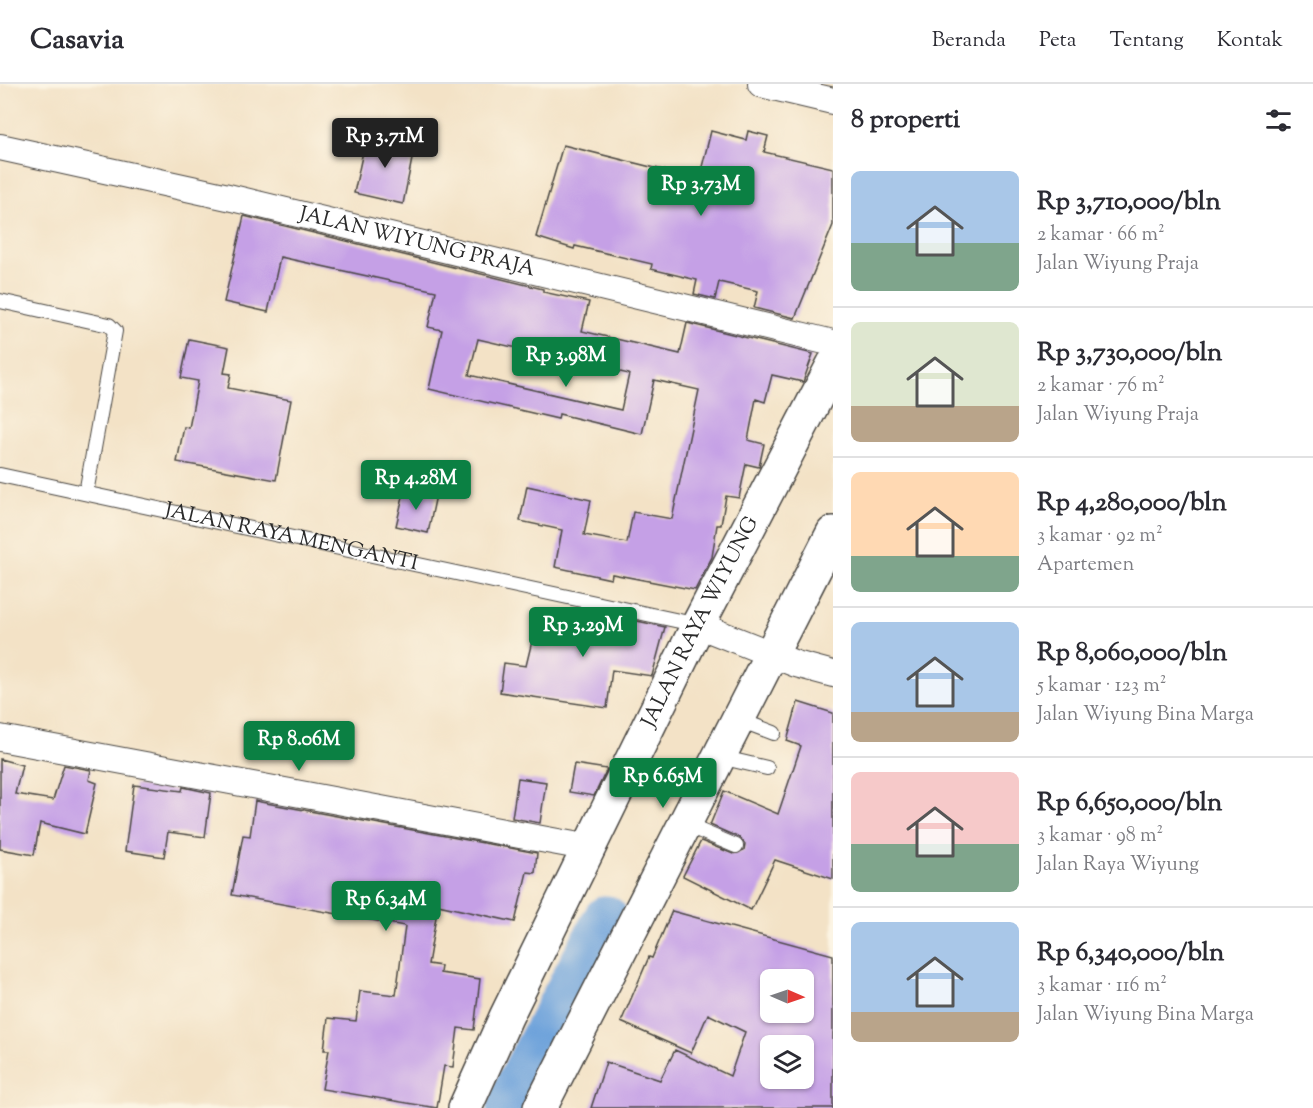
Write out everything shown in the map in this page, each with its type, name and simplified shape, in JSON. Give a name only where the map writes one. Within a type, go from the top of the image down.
[{"type":"main road","name":"JALAN RAYA WIYUNG","points":[[465,1108],[506,1017],[590,848],[711,630],[833,365]]},
{"type":"main road","points":[[540,1108],[737,719],[762,651],[833,533]]},
{"type":"street","points":[[761,84],[833,101]]},
{"type":"street","name":"JALAN WIYUNG PRAJA","points":[[0,147],[228,197],[833,343]]},
{"type":"street","name":"JALAN RAYA MENGANTI","points":[[711,630],[796,664],[833,674]]},
{"type":"street","points":[[0,738],[590,848]]},
{"type":"lane","points":[[0,301],[109,325],[115,331],[86,493]]},
{"type":"lane","name":"JALAN RAYA MENGANTI","points":[[0,475],[711,630]]},
{"type":"lane","points":[[737,719],[774,734]]},
{"type":"lane","points":[[718,756],[767,768]]},
{"type":"lane","points":[[684,824],[736,846]]},
{"type":"building","points":[[711,131],[746,140],[748,131],[768,136],[764,152],[833,168],[833,225],[795,318],[754,308],[758,291],[719,282],[715,299],[694,294],[697,280],[651,269],[652,264],[575,246],[574,249],[536,237],[563,145],[699,179]]},
{"type":"building","points":[[367,133],[415,144],[403,204],[354,193]]},
{"type":"building","points":[[244,216],[589,302],[582,331],[680,354],[687,323],[813,354],[803,382],[772,375],[765,402],[756,399],[748,440],[764,444],[759,467],[746,464],[739,498],[726,496],[721,525],[717,525],[712,557],[695,590],[612,574],[611,579],[555,567],[562,530],[520,521],[527,486],[591,500],[584,535],[627,543],[633,512],[672,519],[699,390],[654,380],[642,434],[559,414],[558,419],[429,389],[442,330],[428,327],[436,291],[280,257],[268,312],[224,302]],"holes":[[[478,339],[629,374],[621,410],[469,375]]]},
{"type":"building","points":[[189,339],[229,347],[224,373],[231,374],[228,388],[291,400],[276,480],[177,462],[184,427],[189,428],[198,381],[181,378]]},
{"type":"building","points":[[405,488],[436,495],[428,533],[396,526]]},
{"type":"building","points":[[539,612],[594,621],[595,612],[665,627],[652,676],[612,670],[607,708],[500,692],[504,663],[526,666]]},
{"type":"building","points":[[798,702],[833,713],[833,879],[775,860],[751,910],[683,876],[701,841],[733,854],[744,850],[745,844],[740,838],[710,825],[724,791],[778,814],[801,746],[787,741]]},
{"type":"building","points":[[0,759],[22,765],[15,794],[53,800],[64,765],[91,770],[89,780],[97,783],[85,834],[40,823],[34,855],[0,849]]},
{"type":"building","points":[[574,764],[607,769],[594,796],[569,792]]},
{"type":"building","points":[[518,778],[546,782],[540,823],[512,818]]},
{"type":"building","points":[[134,785],[182,791],[183,787],[211,793],[205,837],[168,832],[164,857],[125,851]]},
{"type":"building","points":[[255,801],[537,853],[535,873],[527,872],[515,922],[438,905],[428,964],[441,966],[440,973],[480,979],[474,1030],[458,1028],[453,1067],[444,1066],[437,1108],[322,1089],[329,1050],[324,1050],[328,1018],[356,1021],[360,991],[396,995],[405,926],[232,895],[243,835],[250,836]]},
{"type":"building","points":[[672,911],[833,955],[833,1108],[591,1108],[606,1062],[660,1080],[675,1050],[730,1076],[745,1032],[708,1014],[691,1053],[621,1022],[649,957],[652,958]]},
{"type":"waterway","points":[[509,1108],[516,1088],[606,918]]}]
